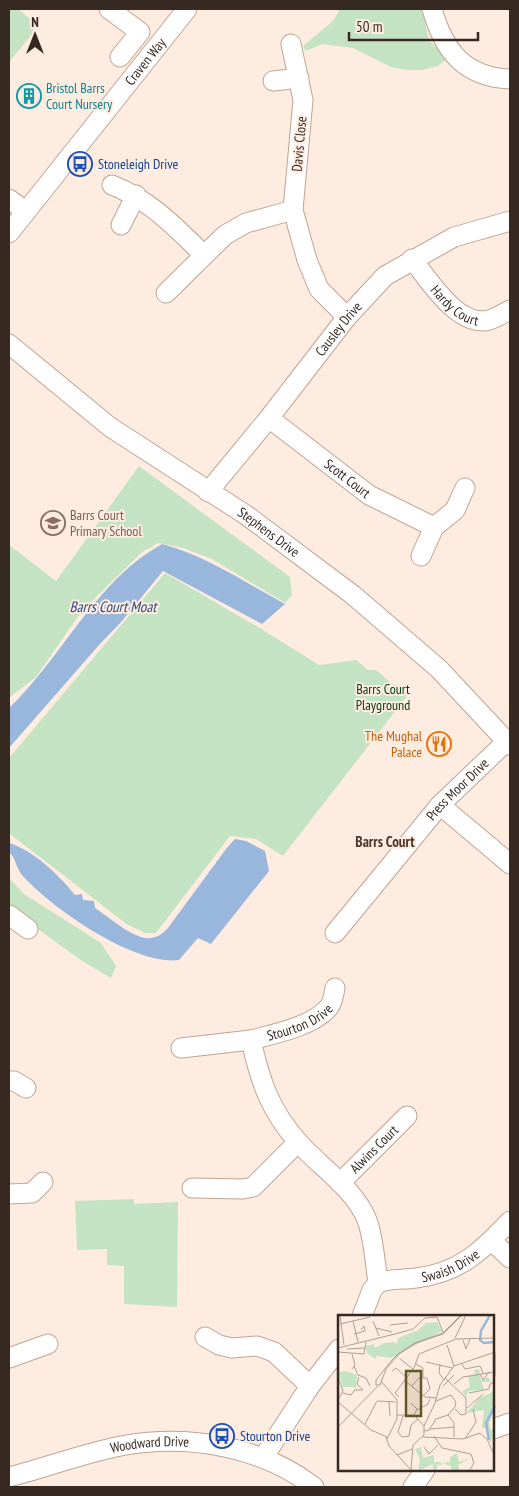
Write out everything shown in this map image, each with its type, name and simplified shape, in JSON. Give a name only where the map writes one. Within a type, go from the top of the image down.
[{"type":"street","points":[[109,9],[140,32],[120,56]]},
{"type":"street","name":"Craven Way","points":[[9,233],[187,9]]},
{"type":"street","points":[[432,9],[442,39],[455,57],[480,74],[496,79],[510,79]]},
{"type":"street","name":"Davis Close","points":[[291,44],[303,100],[293,210],[307,260],[319,289],[347,317]]},
{"type":"street","points":[[273,81],[299,78]]},
{"type":"street","points":[[112,185],[136,195],[163,214],[204,255]]},
{"type":"street","points":[[121,225],[136,195]]},
{"type":"street","points":[[9,199],[25,211]]},
{"type":"street","points":[[166,293],[225,235],[246,222],[293,210]]},
{"type":"street","name":"Causley Drive","points":[[208,492],[269,418],[347,317],[385,276],[412,259],[454,237],[510,221]]},
{"type":"street","name":"Hardy Court","points":[[412,259],[454,309],[469,319],[488,321],[510,310]]},
{"type":"street","name":"Stephens Drive","points":[[9,344],[110,428],[246,516],[353,596],[440,669],[508,743]]},
{"type":"street","name":"Scott Court","points":[[269,418],[369,495],[434,527]]},
{"type":"street","points":[[421,556],[434,527],[454,510],[465,488]]},
{"type":"street","name":"Press Moor Drive","points":[[335,933],[440,805],[508,743]]},
{"type":"street","points":[[440,805],[510,864]]},
{"type":"street","points":[[9,915],[28,929]]},
{"type":"street","name":"Stourton Drive","points":[[181,1048],[251,1040],[291,1030],[322,1014],[330,1006],[335,988]]},
{"type":"street","name":"Stourton Drive","points":[[251,1040],[259,1076],[270,1104],[298,1142],[340,1183],[361,1208],[367,1220],[378,1284]]},
{"type":"street","name":"Alwins Court","points":[[340,1183],[407,1116]]},
{"type":"street","points":[[192,1188],[243,1190],[253,1187],[298,1142]]},
{"type":"street","points":[[9,1194],[32,1194],[43,1182]]},
{"type":"street","name":"Swaish Drive","points":[[378,1284],[387,1280],[415,1279],[449,1271],[464,1264],[492,1241],[510,1221]]},
{"type":"street","points":[[492,1241],[510,1258]]},
{"type":"street","points":[[362,1315],[372,1290],[378,1284]]},
{"type":"street","points":[[205,1337],[226,1347],[256,1346],[274,1352],[310,1386]]},
{"type":"street","points":[[9,1358],[48,1344]]},
{"type":"street","points":[[263,1458],[310,1386],[338,1350]]},
{"type":"street","points":[[494,1429],[510,1423]]},
{"type":"street","name":"Woodward Drive","points":[[10,1472],[136,1444],[189,1442],[222,1446],[263,1458],[303,1479],[314,1487]]},
{"type":"street","points":[[413,1487],[424,1471]]},
{"type":"green space","points":[[9,9],[18,9],[39,26],[9,62]]},
{"type":"green space","points":[[340,9],[422,9],[429,40],[447,59],[438,66],[422,70],[406,70],[391,67],[353,48],[322,44],[306,51],[303,46],[333,21]]},
{"type":"green space","points":[[139,466],[290,577],[292,595],[285,603],[212,559],[183,548],[159,543],[142,552],[82,611],[36,677],[9,698],[9,545],[56,581]]},
{"type":"green space","name":"Barrs Court Playground","points":[[165,573],[319,665],[356,660],[368,670],[376,670],[407,696],[283,856],[256,839],[230,836],[156,933],[145,933],[128,925],[10,834],[9,758]]},
{"type":"green space","points":[[9,878],[24,894],[101,943],[116,966],[111,978],[82,961],[9,908]]},
{"type":"green space","points":[[134,1199],[134,1204],[178,1202],[177,1307],[124,1304],[124,1266],[107,1265],[107,1249],[77,1250],[75,1201]]},
{"type":"water","name":"Barrs Court Moat","points":[[162,544],[210,562],[285,604],[262,624],[163,571],[122,621],[9,748],[9,708],[28,688],[98,599],[117,578],[138,560]]},
{"type":"water","points":[[235,839],[246,841],[265,851],[269,871],[211,944],[198,938],[179,960],[161,959],[140,954],[95,932],[73,918],[35,888],[22,875],[9,852],[9,843],[27,851],[61,879],[75,895],[82,894],[83,900],[94,901],[95,908],[116,923],[140,937],[148,938],[159,936],[168,928]]},
{"type":"place","name":"Bristol Barrs Court Nursery","points":[[29,96]]},
{"type":"place","name":"Stoneleigh Drive","points":[[80,164]]},
{"type":"place","name":"Barrs Court Primary School","points":[[53,523]]},
{"type":"place","name":"The Mughal Palace","points":[[439,744]]},
{"type":"place","name":"Stourton Drive","points":[[222,1436]]},
{"type":"district","name":"Barrs Court","points":[[385,841]]}]
